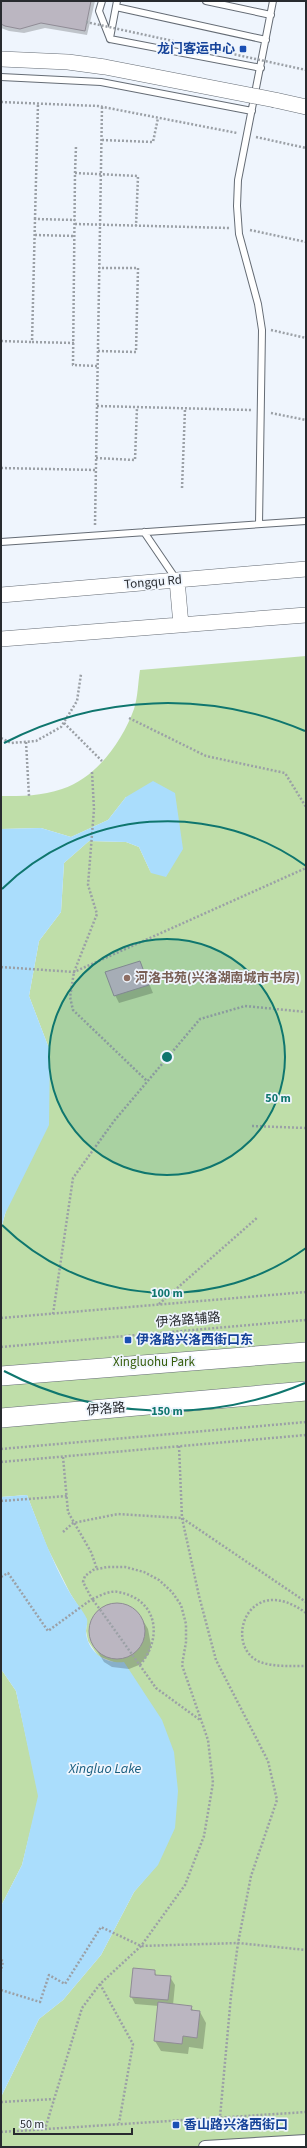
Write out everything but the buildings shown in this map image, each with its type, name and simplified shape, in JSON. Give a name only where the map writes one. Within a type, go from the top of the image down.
[{"type":"main road","points":[[1,1376],[306,1352]]},
{"type":"main road","name":"伊洛路","points":[[1,1418],[306,1391]]},
{"type":"street","points":[[1,59],[68,62],[106,67],[306,106]]},
{"type":"street","name":"Tongqu Rd","points":[[1,595],[306,569]]},
{"type":"street","points":[[177,580],[181,625]]},
{"type":"street","points":[[1,639],[306,615]]},
{"type":"street","points":[[205,2147],[306,2141]]},
{"type":"lane","points":[[102,1],[99,11],[110,39]]},
{"type":"lane","points":[[206,1],[271,15]]},
{"type":"lane","points":[[259,524],[262,328],[258,304],[238,228],[237,206],[238,180],[273,1]]},
{"type":"lane","points":[[110,39],[116,4],[266,40]]},
{"type":"lane","points":[[110,39],[261,68]]},
{"type":"lane","points":[[1,77],[101,82],[252,111]]},
{"type":"lane","points":[[1,542],[306,521]]},
{"type":"lane","points":[[144,532],[177,580]]},
{"type":"path","points":[[86,22],[306,70]]},
{"type":"path","points":[[1,102],[102,107],[306,148]]},
{"type":"path","points":[[32,342],[38,103]]},
{"type":"path","points":[[94,535],[102,107]]},
{"type":"path","points":[[102,140],[153,142],[158,118]]},
{"type":"path","points":[[76,146],[73,365],[98,366]]},
{"type":"path","points":[[75,173],[138,176],[136,226]]},
{"type":"path","points":[[35,219],[75,220]]},
{"type":"path","points":[[74,224],[238,228],[306,242]]},
{"type":"path","points":[[35,235],[74,236]]},
{"type":"path","points":[[98,351],[136,352],[138,268],[99,268]]},
{"type":"path","points":[[262,328],[306,338]]},
{"type":"path","points":[[1,341],[74,343]]},
{"type":"path","points":[[97,406],[261,410],[306,420]]},
{"type":"path","points":[[96,458],[135,460],[137,407]]},
{"type":"path","points":[[182,488],[185,408]]},
{"type":"path","points":[[1,468],[96,470]]},
{"type":"path","points":[[1,738],[11,743],[36,741],[61,727],[77,701],[82,674]]},
{"type":"path","points":[[130,718],[206,756],[285,773],[306,807]]},
{"type":"path","points":[[64,723],[102,761]]},
{"type":"path","points":[[26,742],[29,796]]},
{"type":"path","points":[[92,772],[94,809],[92,855],[88,885],[97,914],[74,972],[70,997],[73,1010],[147,1081]]},
{"type":"path","points":[[1,967],[74,972],[306,868]]},
{"type":"path","points":[[53,1314],[73,1178],[114,1121],[147,1081],[200,1019],[245,1006],[306,1012]]},
{"type":"path","points":[[252,1126],[306,1128]]},
{"type":"path","points":[[158,1305],[258,1217]]},
{"type":"path","points":[[1,1318],[306,1292]]},
{"type":"path","name":"伊洛路辅路","points":[[1,1347],[306,1320]]},
{"type":"path","points":[[1,1449],[306,1422]]},
{"type":"path","points":[[1,1462],[306,1436]]},
{"type":"path","points":[[179,1446],[182,1518],[199,1596],[216,1660],[268,1761],[277,1800],[251,1876],[238,1943],[230,1996],[220,2117]]},
{"type":"path","points":[[63,1457],[68,1512],[90,1552],[97,1569]]},
{"type":"path","points":[[1,1501],[67,1496]]},
{"type":"path","points":[[63,1532],[73,1523],[118,1514],[182,1518],[306,1602]]},
{"type":"path","points":[[45,2129],[82,2008],[100,1984],[141,1946],[185,1884],[204,1836],[213,1783],[208,1740],[182,1665],[186,1642],[186,1624],[181,1605],[172,1592],[159,1580],[144,1572],[131,1568],[107,1567],[97,1569],[84,1576],[82,1582],[92,1599],[156,1688],[201,1720]]},
{"type":"path","points":[[1,1577],[8,1572],[48,1631],[86,1605],[92,1599],[104,1594],[118,1592],[139,1600],[150,1613],[155,1632],[151,1650],[140,1665]]},
{"type":"path","points":[[306,1613],[294,1604],[280,1599],[266,1599],[257,1604],[246,1616],[242,1629],[244,1642],[249,1654],[259,1662],[272,1665],[306,1666]]},
{"type":"path","points":[[1,1990],[40,2002],[49,1975],[65,1984],[101,1927],[141,1946],[238,1943],[306,1950]]},
{"type":"path","points":[[1,1960],[4,1961],[1,1971]]},
{"type":"path","points":[[100,1984],[133,2044],[119,2123]]},
{"type":"path","points":[[1,2102],[54,2099]]},
{"type":"path","points":[[1,2132],[119,2123],[306,2112]]},
{"type":"green space","name":"Xingluohu Park","points":[[306,656],[306,2147],[2,2147],[1,2097],[39,2019],[63,2000],[101,1955],[134,1892],[158,1864],[116,1663],[98,1656],[88,1641],[86,1631],[87,1620],[70,1593],[47,1547],[27,1495],[1,1497],[1,1229],[50,1051],[29,996],[39,941],[61,912],[64,863],[89,841],[126,842],[139,847],[151,873],[126,797],[108,820],[71,837],[41,828],[1,829],[1,796],[32,795],[62,789],[74,784],[97,768],[115,746],[129,721],[134,709],[140,670]]},
{"type":"green space","points":[[1,1669],[16,1691],[39,1796],[22,1865],[1,1906]]},
{"type":"water","points":[[153,781],[175,793],[183,849],[166,877],[151,873],[139,847],[126,842],[89,841],[64,863],[61,912],[39,941],[29,996],[50,1051],[49,1125],[5,1214],[1,1229],[1,829],[41,828],[71,837],[108,820],[126,797]]},
{"type":"water","name":"Xingluo Lake","points":[[27,1495],[58,1569],[70,1593],[87,1619],[86,1634],[91,1647],[104,1659],[114,1662],[124,1662],[162,1720],[174,1752],[178,1791],[175,1828],[158,1865],[134,1892],[101,1955],[63,2000],[39,2019],[1,2097],[1,1906],[22,1865],[38,1796],[16,1691],[1,1669],[1,1497]]},
{"type":"place","name":"龙门客运中心","points":[[243,49]]},
{"type":"place","name":"河洛书苑(兴洛湖南城市书房)","points":[[127,978]]},
{"type":"place","name":"伊洛路兴洛西街口东","points":[[128,1340]]},
{"type":"place","name":"香山路兴洛西街口","points":[[176,2125]]}]
